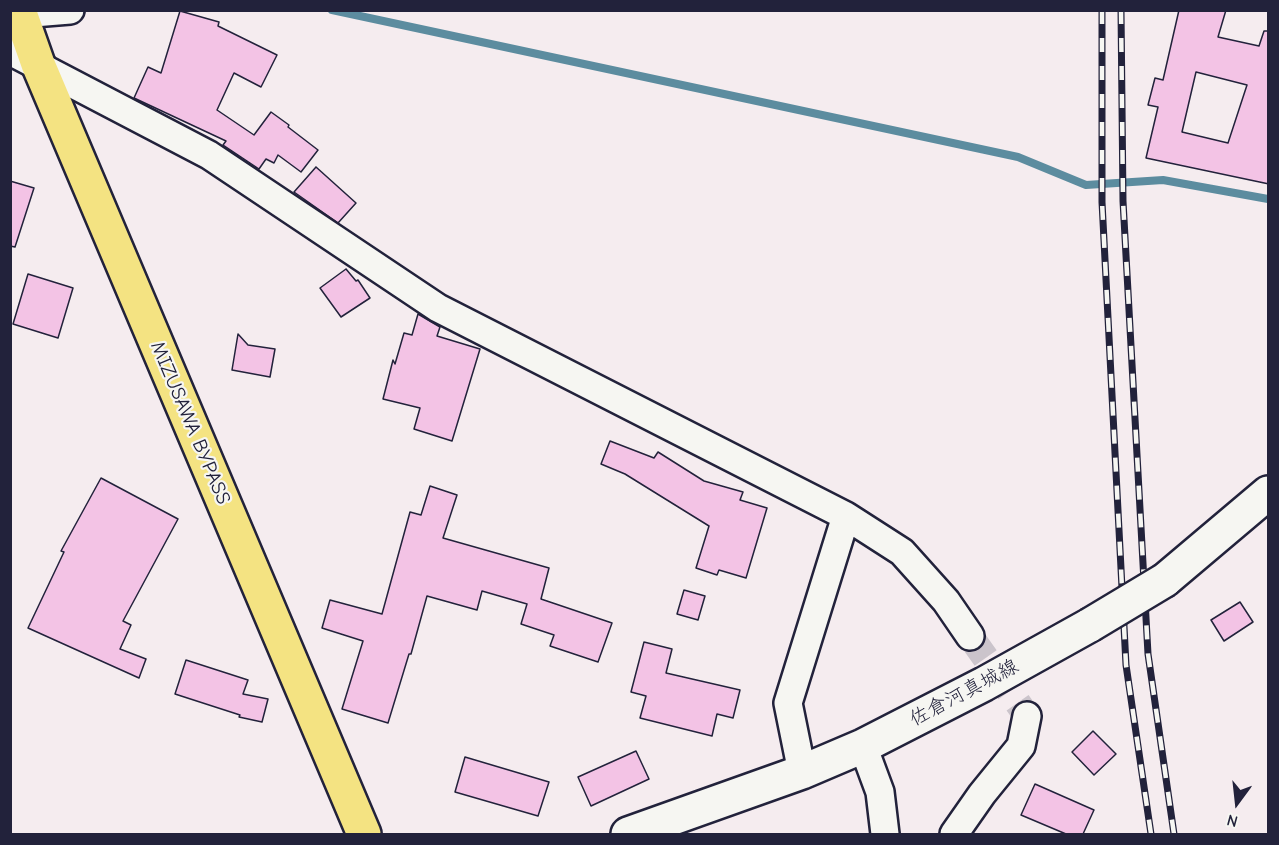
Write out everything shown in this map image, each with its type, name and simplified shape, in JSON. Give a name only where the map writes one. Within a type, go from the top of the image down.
[{"type":"highway","name":"MIZUSAWA BYPASS","points":[[20,12],[24,58],[364,834]]},
{"type":"main road","name":"佐倉河真城線","points":[[628,834],[802,772],[863,746],[984,684],[1165,580],[1269,494]]},
{"type":"street","points":[[20,12],[70,10]]},
{"type":"street","points":[[24,58],[208,156],[438,308],[846,516],[902,552],[946,601],[970,636]]},
{"type":"street","points":[[802,772],[788,703],[846,516]]},
{"type":"street","points":[[954,834],[982,794],[1021,746],[1027,716]]},
{"type":"street","points":[[863,746],[880,792],[885,834]]},
{"type":"building","points":[[1179,10],[1226,10],[1218,37],[1259,46],[1264,31],[1269,31],[1269,184],[1146,158],[1158,107],[1148,105],[1155,78],[1163,80]],"holes":[[[1196,72],[1247,85],[1228,143],[1182,132]]]},
{"type":"building","points":[[180,11],[219,22],[218,26],[277,55],[261,87],[234,73],[217,110],[254,135],[271,112],[289,125],[288,127],[318,150],[301,172],[278,155],[274,163],[266,159],[259,169],[223,145],[226,141],[134,98],[148,67],[161,73]]},
{"type":"building","points":[[316,167],[356,203],[338,223],[294,192]]},
{"type":"building","points":[[10,181],[34,188],[15,247],[10,246]]},
{"type":"building","points":[[346,269],[356,281],[358,280],[370,298],[341,317],[320,288]]},
{"type":"building","points":[[28,274],[73,288],[58,338],[13,324]]},
{"type":"building","points":[[418,314],[440,327],[437,336],[480,349],[452,441],[414,429],[420,408],[383,399],[393,360],[395,364],[404,333],[412,335]]},
{"type":"building","points":[[238,334],[248,345],[275,349],[270,377],[232,370]]},
{"type":"building","points":[[610,441],[654,458],[658,452],[704,481],[743,492],[740,500],[767,508],[746,578],[719,570],[717,575],[696,568],[709,526],[625,474],[601,464]]},
{"type":"building","points":[[101,478],[178,519],[123,621],[131,625],[120,649],[146,659],[139,678],[28,628],[64,552],[61,551]]},
{"type":"building","points":[[430,486],[457,495],[443,538],[549,568],[541,599],[612,623],[598,662],[550,646],[554,635],[521,624],[527,604],[482,591],[477,610],[427,596],[388,723],[342,709],[363,641],[322,628],[330,600],[382,614],[410,512],[421,515]]},
{"type":"building","points":[[684,590],[705,596],[698,620],[677,614]]},
{"type":"building","points":[[1240,602],[1253,622],[1224,641],[1211,620]]},
{"type":"building","points":[[644,642],[672,649],[666,673],[740,690],[733,718],[717,714],[712,736],[640,718],[646,696],[631,692]]},
{"type":"building","points":[[186,660],[248,680],[243,694],[268,699],[262,722],[239,717],[240,715],[175,694]]},
{"type":"building","points":[[1093,731],[1116,754],[1094,775],[1072,752]]},
{"type":"building","points":[[636,751],[649,779],[591,806],[578,777]]},
{"type":"building","points":[[465,757],[549,782],[538,816],[455,792]]},
{"type":"building","points":[[1035,784],[1094,810],[1083,834],[1066,834],[1021,815]]},
{"type":"waterway","points":[[332,10],[1018,157],[1086,185],[1163,180],[1268,199]]},
{"type":"tunnel","points":[[970,636],[1027,716]]},
{"type":"railway","points":[[1102,10],[1102,202],[1126,665],[1151,834]]},
{"type":"railway","points":[[1121,10],[1123,201],[1148,654],[1174,834]]}]
